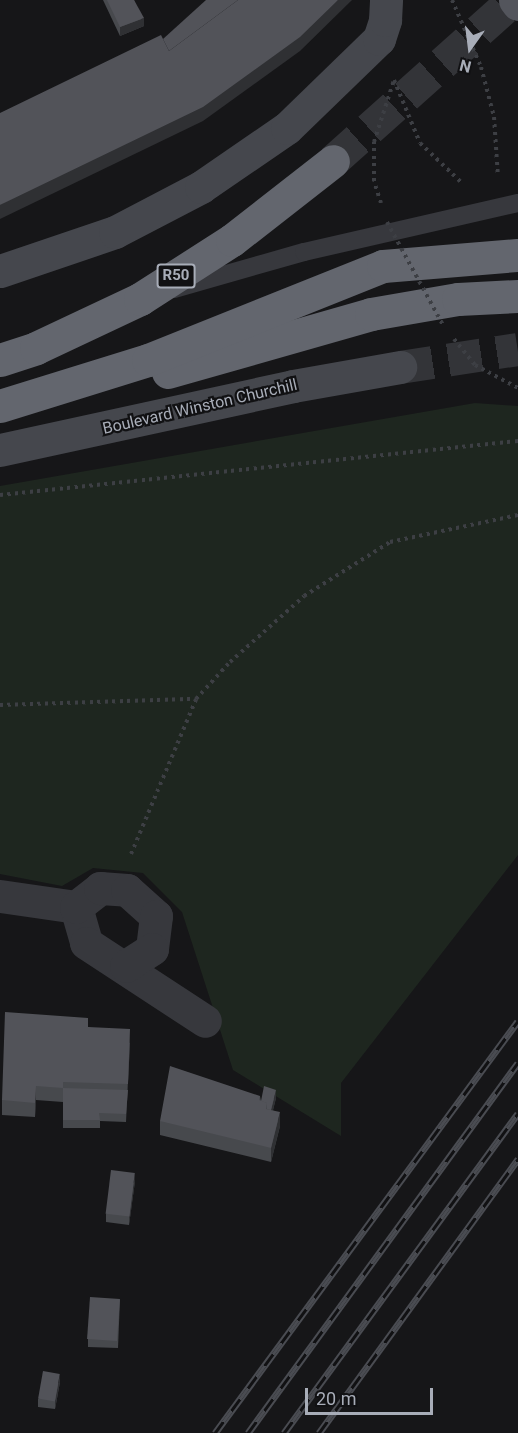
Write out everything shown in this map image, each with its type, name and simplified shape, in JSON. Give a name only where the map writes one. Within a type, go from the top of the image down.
[{"type":"highway","name":"R50","points":[[0,360],[36,348],[140,299],[232,240],[333,161]]},
{"type":"highway","points":[[0,406],[148,360],[383,266],[518,255]]},
{"type":"highway","points":[[0,412],[126,384],[371,314],[458,299],[518,296]]},
{"type":"main road","points":[[515,0],[518,4]]},
{"type":"street","points":[[0,271],[115,232],[201,187],[287,128],[379,39],[385,20],[386,0]]},
{"type":"street","name":"Boulevard Winston Churchill","points":[[0,450],[293,386],[400,367]]},
{"type":"street","points":[[0,896],[76,906],[100,888],[127,890],[156,916],[152,949],[126,966]]},
{"type":"street","points":[[76,906],[86,943],[126,966],[205,1021]]},
{"type":"lane","points":[[140,299],[304,252],[518,203]]},
{"type":"path","points":[[452,0],[481,67],[494,117],[498,181]]},
{"type":"path","points":[[467,186],[447,173],[420,143],[394,80],[374,142],[374,181],[387,222],[444,327],[475,365],[518,388]]},
{"type":"path","points":[[0,495],[518,441]]},
{"type":"path","points":[[117,889],[196,699],[230,662],[304,596],[390,542],[518,515]]},
{"type":"path","points":[[0,705],[196,699]]},
{"type":"shaded area","points":[[475,403],[518,406],[518,855],[341,1083],[341,1136],[233,1070],[182,912],[143,873],[93,868],[62,886],[0,874],[0,486]]},
{"type":"building","points":[[107,0],[134,0],[144,18],[120,27]]},
{"type":"building","points":[[206,0],[238,0],[169,51],[163,39]]},
{"type":"building","points":[[238,0],[338,0],[300,37],[203,107],[0,205],[0,113],[161,35],[169,51]]},
{"type":"building","points":[[5,1012],[88,1018],[88,1027],[130,1029],[128,1084],[63,1082],[63,1088],[36,1086],[35,1103],[2,1100]]},
{"type":"building","points":[[170,1066],[260,1096],[259,1100],[267,1103],[266,1109],[280,1112],[271,1148],[160,1121]]},
{"type":"building","points":[[264,1086],[276,1090],[271,1110],[267,1109],[267,1103],[261,1101]]},
{"type":"building","points":[[63,1088],[128,1090],[126,1114],[99,1113],[100,1120],[63,1120]]},
{"type":"building","points":[[111,1170],[135,1173],[129,1217],[106,1214]]},
{"type":"building","points":[[90,1297],[120,1299],[117,1341],[87,1339]]},
{"type":"building","points":[[43,1371],[60,1374],[55,1402],[38,1399]]},
{"type":"tunnel","points":[[333,161],[513,0]]},
{"type":"tunnel","points":[[400,367],[518,349]]},
{"type":"railway","points":[[215,1433],[518,1021]]},
{"type":"railway","points":[[248,1433],[518,1063]]},
{"type":"railway","points":[[284,1433],[518,1113]]},
{"type":"railway","points":[[319,1433],[518,1159]]}]
